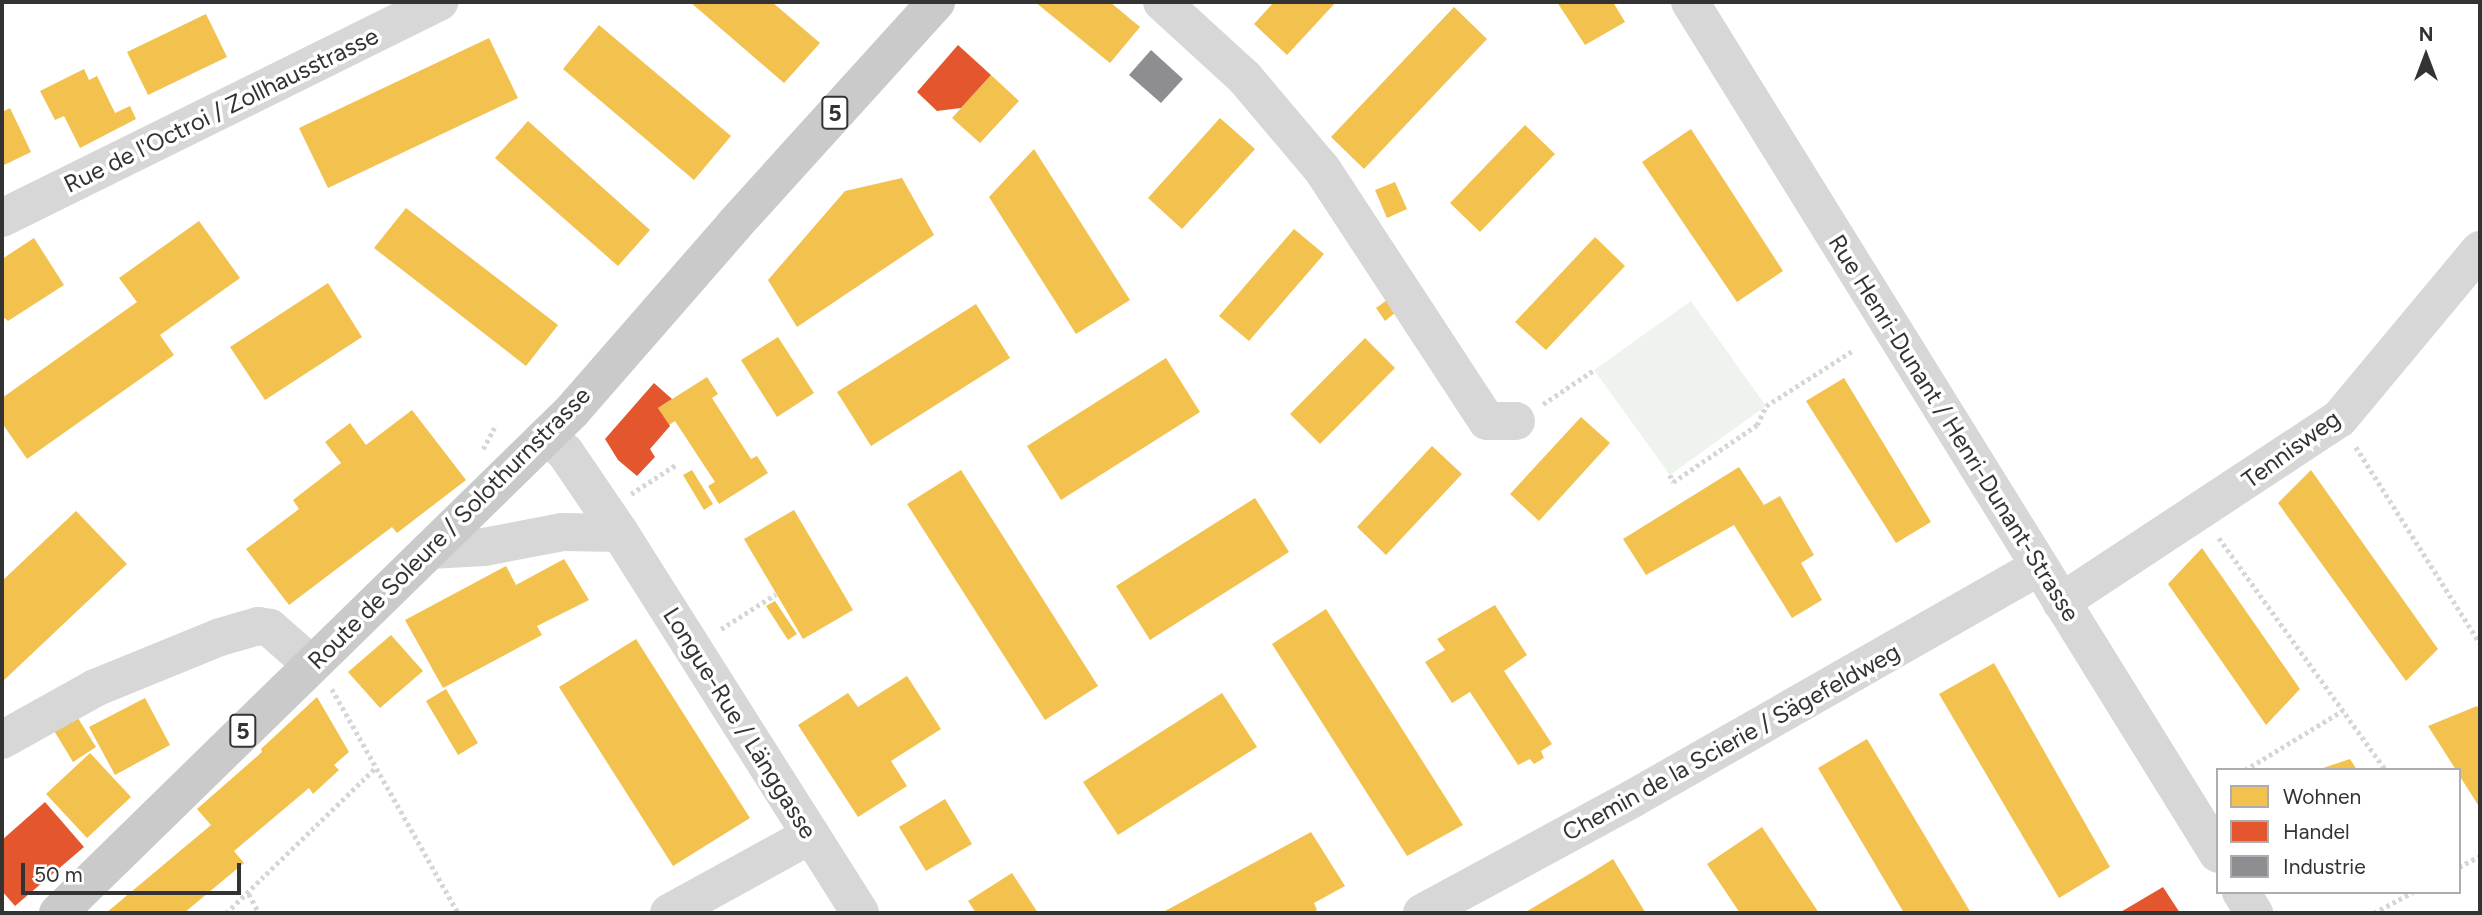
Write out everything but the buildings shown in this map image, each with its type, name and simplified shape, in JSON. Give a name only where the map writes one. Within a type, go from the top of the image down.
[{"type":"main road","name":"Route de Soleure / Solothurnstrasse","points":[[58,913],[318,671],[430,550],[547,436],[936,2]]},
{"type":"street","name":"Rue de l'Octroi / Zollhausstrasse","points":[[2,218],[440,2]]},
{"type":"street","points":[[1162,2],[1245,78],[1322,169],[1487,421],[1516,421]]},
{"type":"street","name":"Rue Henri-Dunant / Henri-Dunant-Strasse","points":[[1690,2],[2216,851]]},
{"type":"street","name":"Tennisweg","points":[[2062,601],[2339,419],[2480,250]]},
{"type":"street","name":"Longue-Rue / Länggasse","points":[[547,436],[622,515],[693,646],[860,913]]},
{"type":"street","points":[[430,550],[484,547],[563,531],[622,515]]},
{"type":"street","name":"Chemin de la Scierie / Sägefeldweg","points":[[1422,913],[1632,799],[2038,567]]},
{"type":"street","points":[[2,740],[95,688],[220,637],[258,626],[270,628],[318,671]]},
{"type":"street","points":[[668,913],[811,835]]},
{"type":"street","points":[[2242,894],[2254,913]]},
{"type":"path","points":[[1670,475],[1672,482],[1757,425],[1766,406],[1852,351]]},
{"type":"path","points":[[1516,421],[1594,370]]},
{"type":"path","points":[[2339,419],[2480,643]]},
{"type":"path","points":[[479,455],[494,428]]},
{"type":"path","points":[[622,515],[677,464]]},
{"type":"path","points":[[2201,512],[2385,768]]},
{"type":"path","points":[[693,646],[776,594]]},
{"type":"path","points":[[318,671],[376,767],[458,913]]},
{"type":"path","points":[[2248,768],[2342,711]]},
{"type":"path","points":[[226,913],[249,894],[376,767]]},
{"type":"path","points":[[2461,866],[2480,856]]},
{"type":"path","points":[[249,894],[259,913]]},
{"type":"path","points":[[2374,913],[2409,894]]},
{"type":"shaded area","points":[[1691,301],[1766,406],[1670,475],[1594,370]]}]
